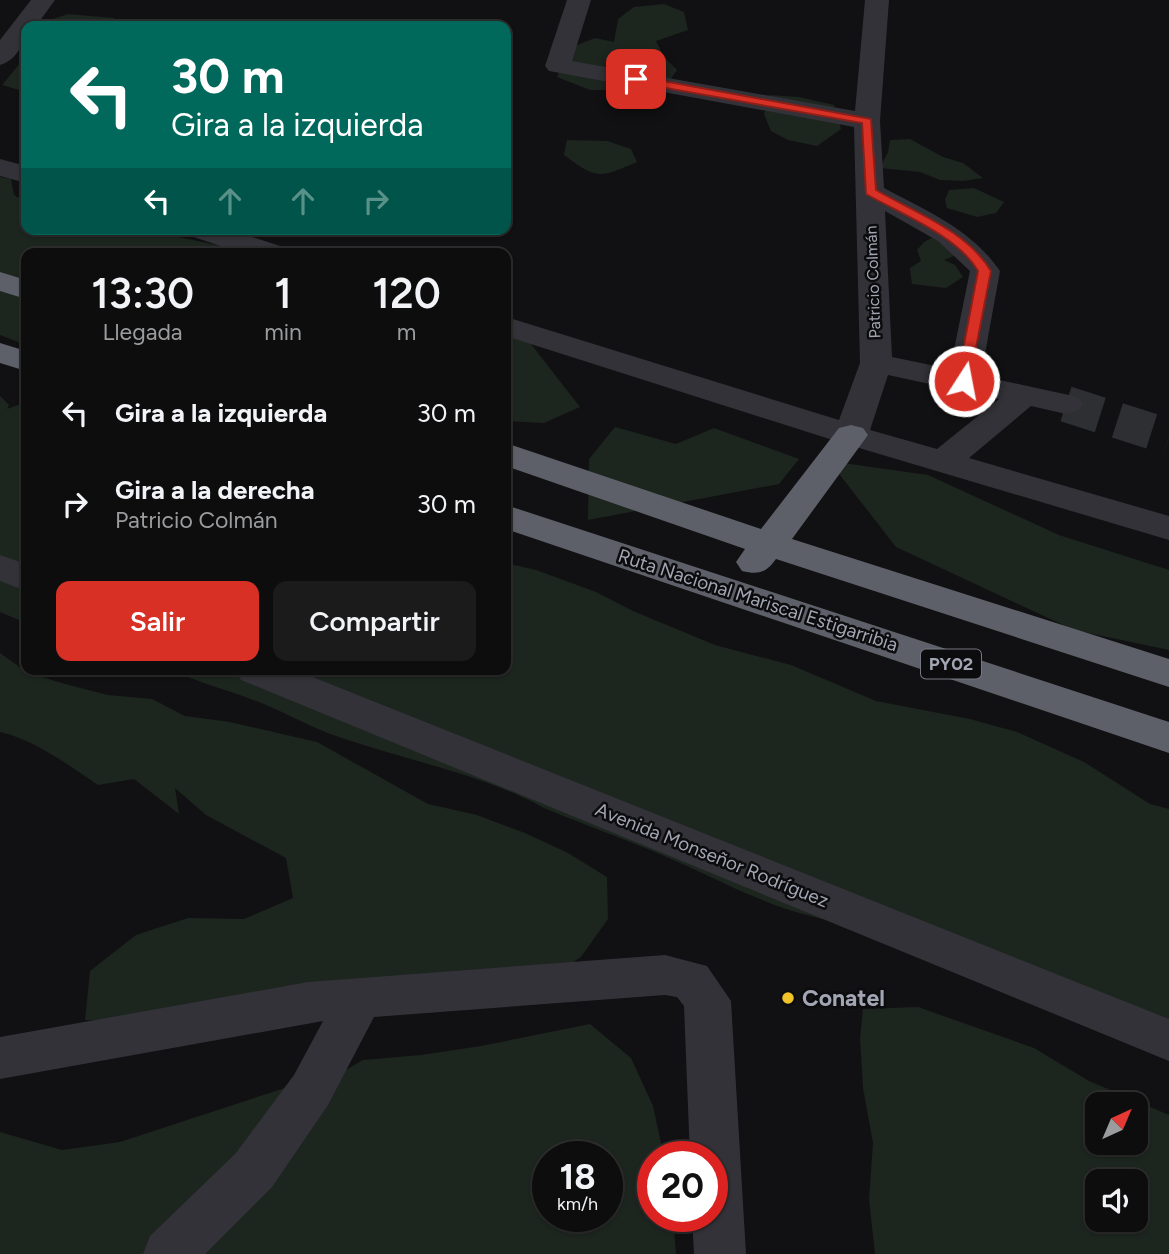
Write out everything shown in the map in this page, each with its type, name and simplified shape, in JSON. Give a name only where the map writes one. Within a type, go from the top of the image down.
[{"type":"highway","points":[[0,281],[21,288]]},
{"type":"highway","points":[[0,353],[21,359]]},
{"type":"highway","points":[[733,590],[851,435]]},
{"type":"highway","points":[[511,456],[768,544],[1169,674]]},
{"type":"highway","name":"Ruta Nacional Mariscal Estigarribia","points":[[511,519],[733,590],[1169,738]]},
{"type":"street","points":[[27,21],[43,0]]},
{"type":"street","points":[[579,0],[558,66],[867,121]]},
{"type":"street","name":"Patricio Colmán","points":[[851,435],[876,363],[867,121],[877,0]]},
{"type":"street","points":[[0,57],[21,29]]},
{"type":"street","points":[[0,167],[21,173]]},
{"type":"street","points":[[870,192],[961,243],[975,255],[985,271],[964,381]]},
{"type":"street","points":[[216,235],[257,248]]},
{"type":"street","points":[[511,328],[851,435],[1169,528]]},
{"type":"street","points":[[876,363],[1066,404]]},
{"type":"street","points":[[943,462],[1026,394]]},
{"type":"street","points":[[0,567],[21,576]]},
{"type":"street","name":"Avenida Monseñor Rodríguez","points":[[267,675],[1169,1040]]},
{"type":"street","points":[[0,1058],[308,1002],[665,975],[691,980],[707,1001],[720,1254]]},
{"type":"street","points":[[169,1254],[254,1170],[311,1090],[359,999]]},
{"type":"shaded area","points":[[664,4],[684,12],[688,30],[656,41],[664,57],[677,70],[663,90],[590,90],[557,77],[570,48],[595,38],[614,42],[618,19],[634,7]]},
{"type":"shaded area","points":[[68,14],[114,18],[115,21],[47,21]]},
{"type":"shaded area","points":[[21,62],[21,91],[2,85]]},
{"type":"shaded area","points":[[769,95],[799,97],[834,105],[841,129],[817,146],[788,140],[771,131],[764,114]]},
{"type":"shaded area","points":[[910,139],[943,157],[963,163],[983,178],[940,180],[920,172],[880,168],[888,152],[890,140]]},
{"type":"shaded area","points":[[567,140],[607,141],[631,149],[637,162],[606,173],[592,172],[564,155]]},
{"type":"shaded area","points":[[0,177],[11,179],[14,195],[21,199],[21,235],[169,235],[231,248],[21,248],[21,343],[0,335]]},
{"type":"shaded area","points":[[974,188],[1004,202],[996,213],[977,217],[947,208],[945,200],[949,190]]},
{"type":"shaded area","points":[[935,236],[959,254],[944,260],[955,265],[963,277],[946,288],[912,284],[910,268],[921,261],[917,250]]},
{"type":"shaded area","points":[[511,318],[580,407],[544,423],[511,421]]},
{"type":"shaded area","points":[[0,396],[9,405],[7,409],[21,404],[21,621],[0,612]]},
{"type":"shaded area","points":[[615,427],[676,444],[714,428],[799,459],[779,484],[588,520],[589,459]]},
{"type":"shaded area","points":[[829,461],[928,475],[1059,535],[1169,570],[1169,650],[1074,630],[896,547]]},
{"type":"shaded area","points":[[511,564],[536,570],[596,592],[633,611],[715,645],[791,665],[876,701],[970,719],[1017,732],[1084,762],[1150,804],[1169,809],[1169,1053],[1010,996],[845,923],[802,914],[764,901],[671,859],[469,776],[330,734],[266,705],[183,675],[511,675]]},
{"type":"shaded area","points":[[0,653],[21,668],[21,675],[35,675],[108,695],[152,699],[185,716],[230,722],[317,742],[428,804],[477,815],[568,853],[607,877],[608,919],[581,957],[536,986],[137,1023],[85,1020],[90,971],[136,935],[188,918],[244,919],[293,898],[286,858],[206,815],[175,788],[179,814],[134,779],[98,785],[38,747],[0,732]]},
{"type":"shaded area","points":[[918,1007],[1034,1048],[1089,1081],[1115,1092],[1085,1092],[1085,1155],[1148,1155],[1148,1106],[1169,1115],[1169,1254],[875,1254],[869,1199],[873,1143],[863,1088],[860,1038],[863,1009]]},
{"type":"shaded area","points":[[590,1024],[631,1058],[653,1106],[661,1141],[637,1141],[637,1232],[674,1232],[676,1254],[0,1254],[0,1132],[62,1150],[120,1142],[294,1085],[311,1090],[363,1060],[421,1055]]},
{"type":"tunnel","points":[[1066,404],[1169,437]]},
{"type":"place","name":"Conatel","points":[[788,998]]},
{"type":"route","points":[[636,79],[867,121],[870,192],[961,243],[975,255],[985,271],[964,381]]}]
